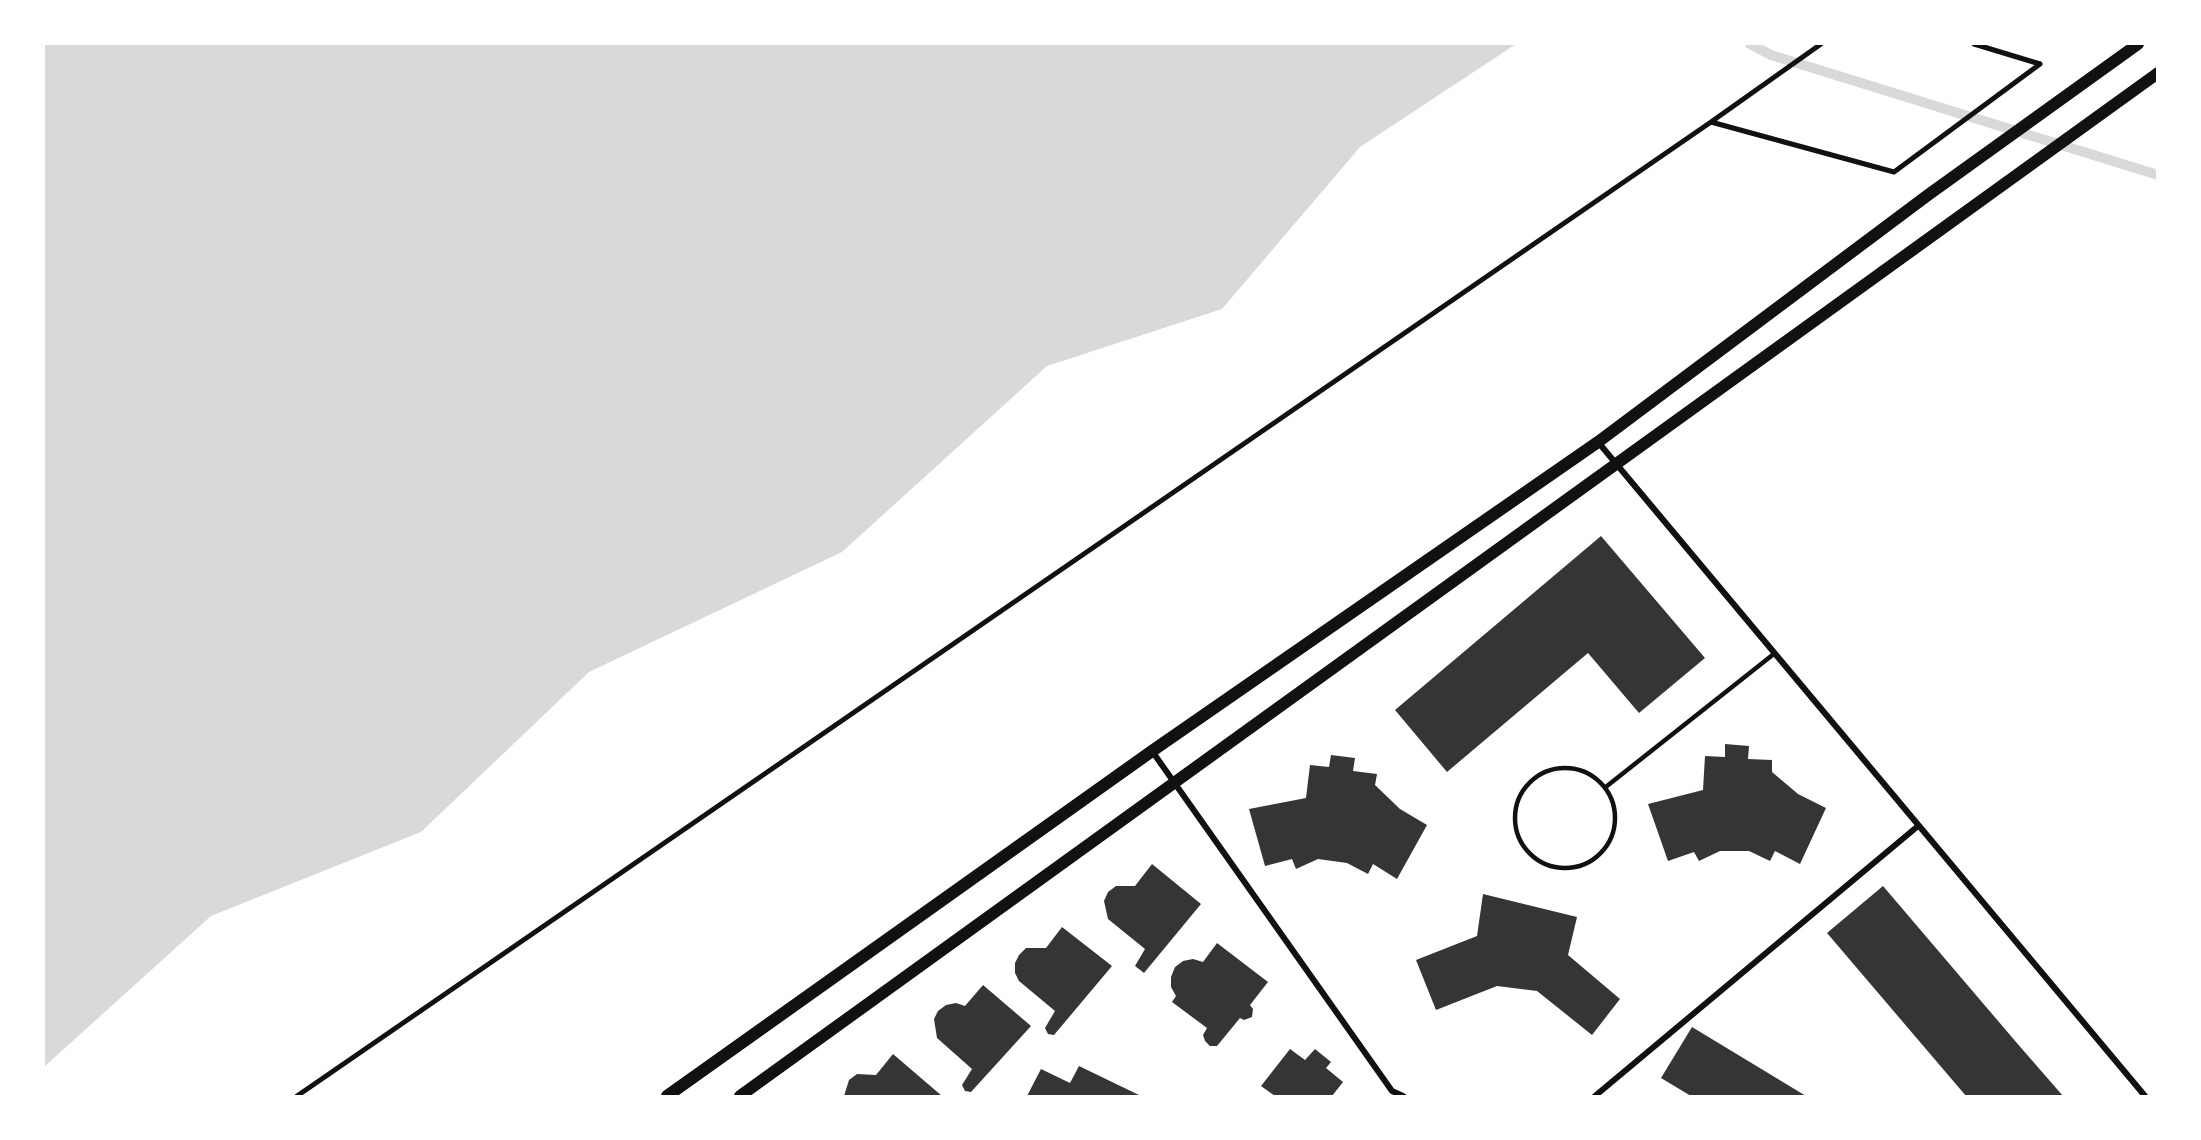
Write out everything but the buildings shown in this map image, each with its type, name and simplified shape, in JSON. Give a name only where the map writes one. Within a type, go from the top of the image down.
[{"type":"main road","points":[[667,1096],[1152,750],[1598,442],[1928,195],[2138,44]]},
{"type":"main road","points":[[740,1096],[2157,73]]},
{"type":"street","points":[[297,1096],[1712,122],[1821,44]]},
{"type":"street","points":[[1712,122],[1894,172],[2040,64],[1974,44]]},
{"type":"street","points":[[1598,442],[2145,1096]]},
{"type":"street","points":[[1152,750],[1390,1094],[1403,1096]]},
{"type":"street","points":[[1595,1096],[1918,826]]},
{"type":"lane","points":[[1606,786],[1775,654]]},
{"type":"lane","points":[[1580,768],[1606,786],[1618,816],[1609,847],[1584,867],[1551,868],[1525,850],[1513,820],[1522,789],[1548,769],[1580,768]]},
{"type":"shaded area","points":[[44,44],[1516,44],[1360,147],[1222,309],[1047,366],[842,552],[589,672],[421,832],[211,916],[44,1067]]},
{"type":"waterway","points":[[1750,44],[1771,55],[2158,175]]}]
